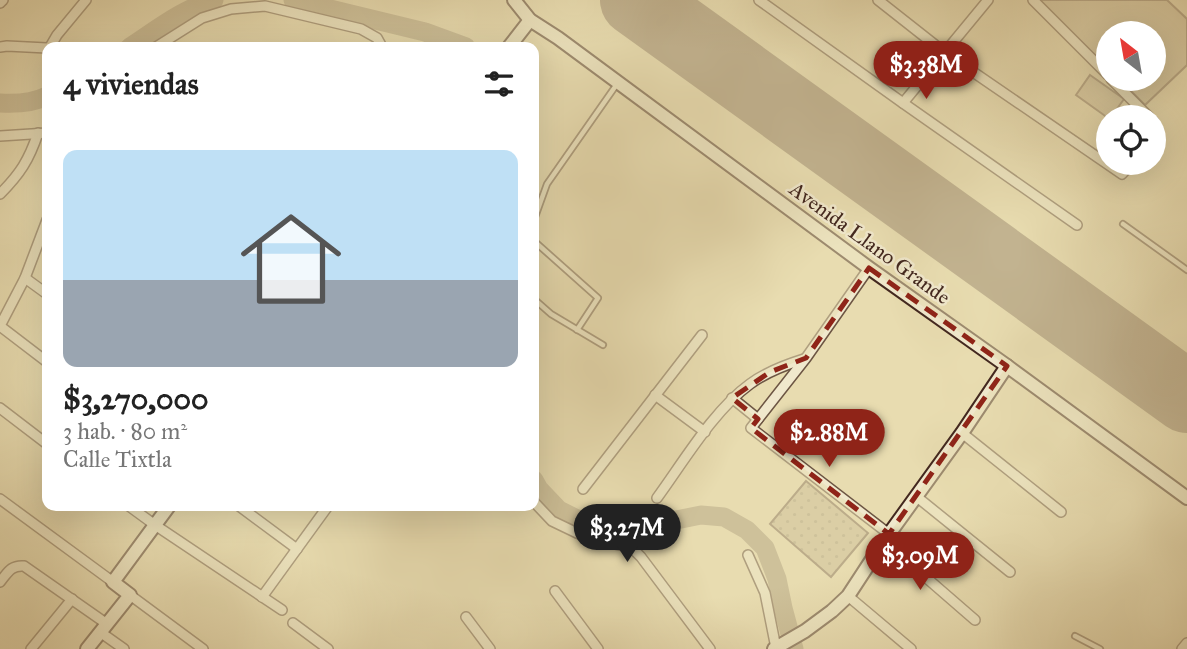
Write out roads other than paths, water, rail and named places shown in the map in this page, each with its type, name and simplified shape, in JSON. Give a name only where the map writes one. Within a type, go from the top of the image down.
[{"type":"street","points":[[53,42],[86,0]]},
{"type":"street","name":"Avenida Llano Grande","points":[[514,0],[530,20],[1187,498]]},
{"type":"street","points":[[759,0],[1077,225]]},
{"type":"street","points":[[878,0],[944,52],[1096,156]]},
{"type":"street","points":[[903,103],[988,0]]},
{"type":"street","points":[[1034,0],[1096,64]]},
{"type":"street","points":[[164,42],[202,18],[230,9],[265,6],[361,29],[379,42]]},
{"type":"street","points":[[514,42],[530,20]]},
{"type":"street","points":[[0,47],[42,48]]},
{"type":"street","points":[[1123,91],[1137,105]]},
{"type":"street","points":[[0,136],[42,133]]},
{"type":"street","points":[[0,194],[15,179],[42,135]]},
{"type":"street","points":[[42,233],[25,278],[0,326],[42,358]]},
{"type":"street","points":[[869,268],[806,358],[751,428],[886,538],[975,620]]},
{"type":"street","points":[[25,278],[42,290]]},
{"type":"street","points":[[583,489],[702,335]]},
{"type":"street","points":[[657,498],[733,398],[770,372],[806,358]]},
{"type":"street","points":[[748,555],[765,593],[775,648],[805,631],[848,596],[1007,366]]},
{"type":"street","points":[[655,394],[705,432]]},
{"type":"street","points":[[733,398],[758,419]]},
{"type":"street","points":[[0,408],[42,440]]},
{"type":"street","points":[[962,433],[1061,512]]},
{"type":"street","points":[[917,497],[1010,572]]},
{"type":"street","points":[[0,499],[204,649]]},
{"type":"street","points":[[539,507],[552,521],[577,533],[631,547],[710,649]]},
{"type":"street","points":[[136,511],[282,610]]},
{"type":"street","points":[[113,582],[166,511]]},
{"type":"street","points":[[246,511],[297,549]]},
{"type":"street","points":[[262,597],[324,511]]},
{"type":"street","points":[[1,579],[11,568],[24,565],[72,598],[124,649]]},
{"type":"street","points":[[555,591],[598,649]]},
{"type":"street","points":[[87,649],[130,595]]},
{"type":"street","points":[[848,596],[911,649]]},
{"type":"street","points":[[31,649],[72,598]]},
{"type":"street","points":[[466,617],[490,649]]},
{"type":"street","points":[[293,623],[328,649]]},
{"type":"street","points":[[1182,649],[1187,643]]},
{"type":"lane","points":[[539,206],[547,184],[618,82]]},
{"type":"lane","points":[[1123,224],[1187,270]]},
{"type":"lane","points":[[539,245],[598,298],[577,330]]},
{"type":"lane","points":[[539,303],[551,314],[603,345]]},
{"type":"lane","points":[[1075,636],[1100,649]]},
{"type":"waterway","points":[[138,42],[181,14],[214,0]]},
{"type":"waterway","points":[[293,0],[425,32],[452,42]]},
{"type":"waterway","points":[[0,103],[42,98]]},
{"type":"waterway","points":[[539,489],[559,510],[589,525],[616,529],[701,515],[724,517],[747,530],[765,548],[777,579],[794,649]]}]
